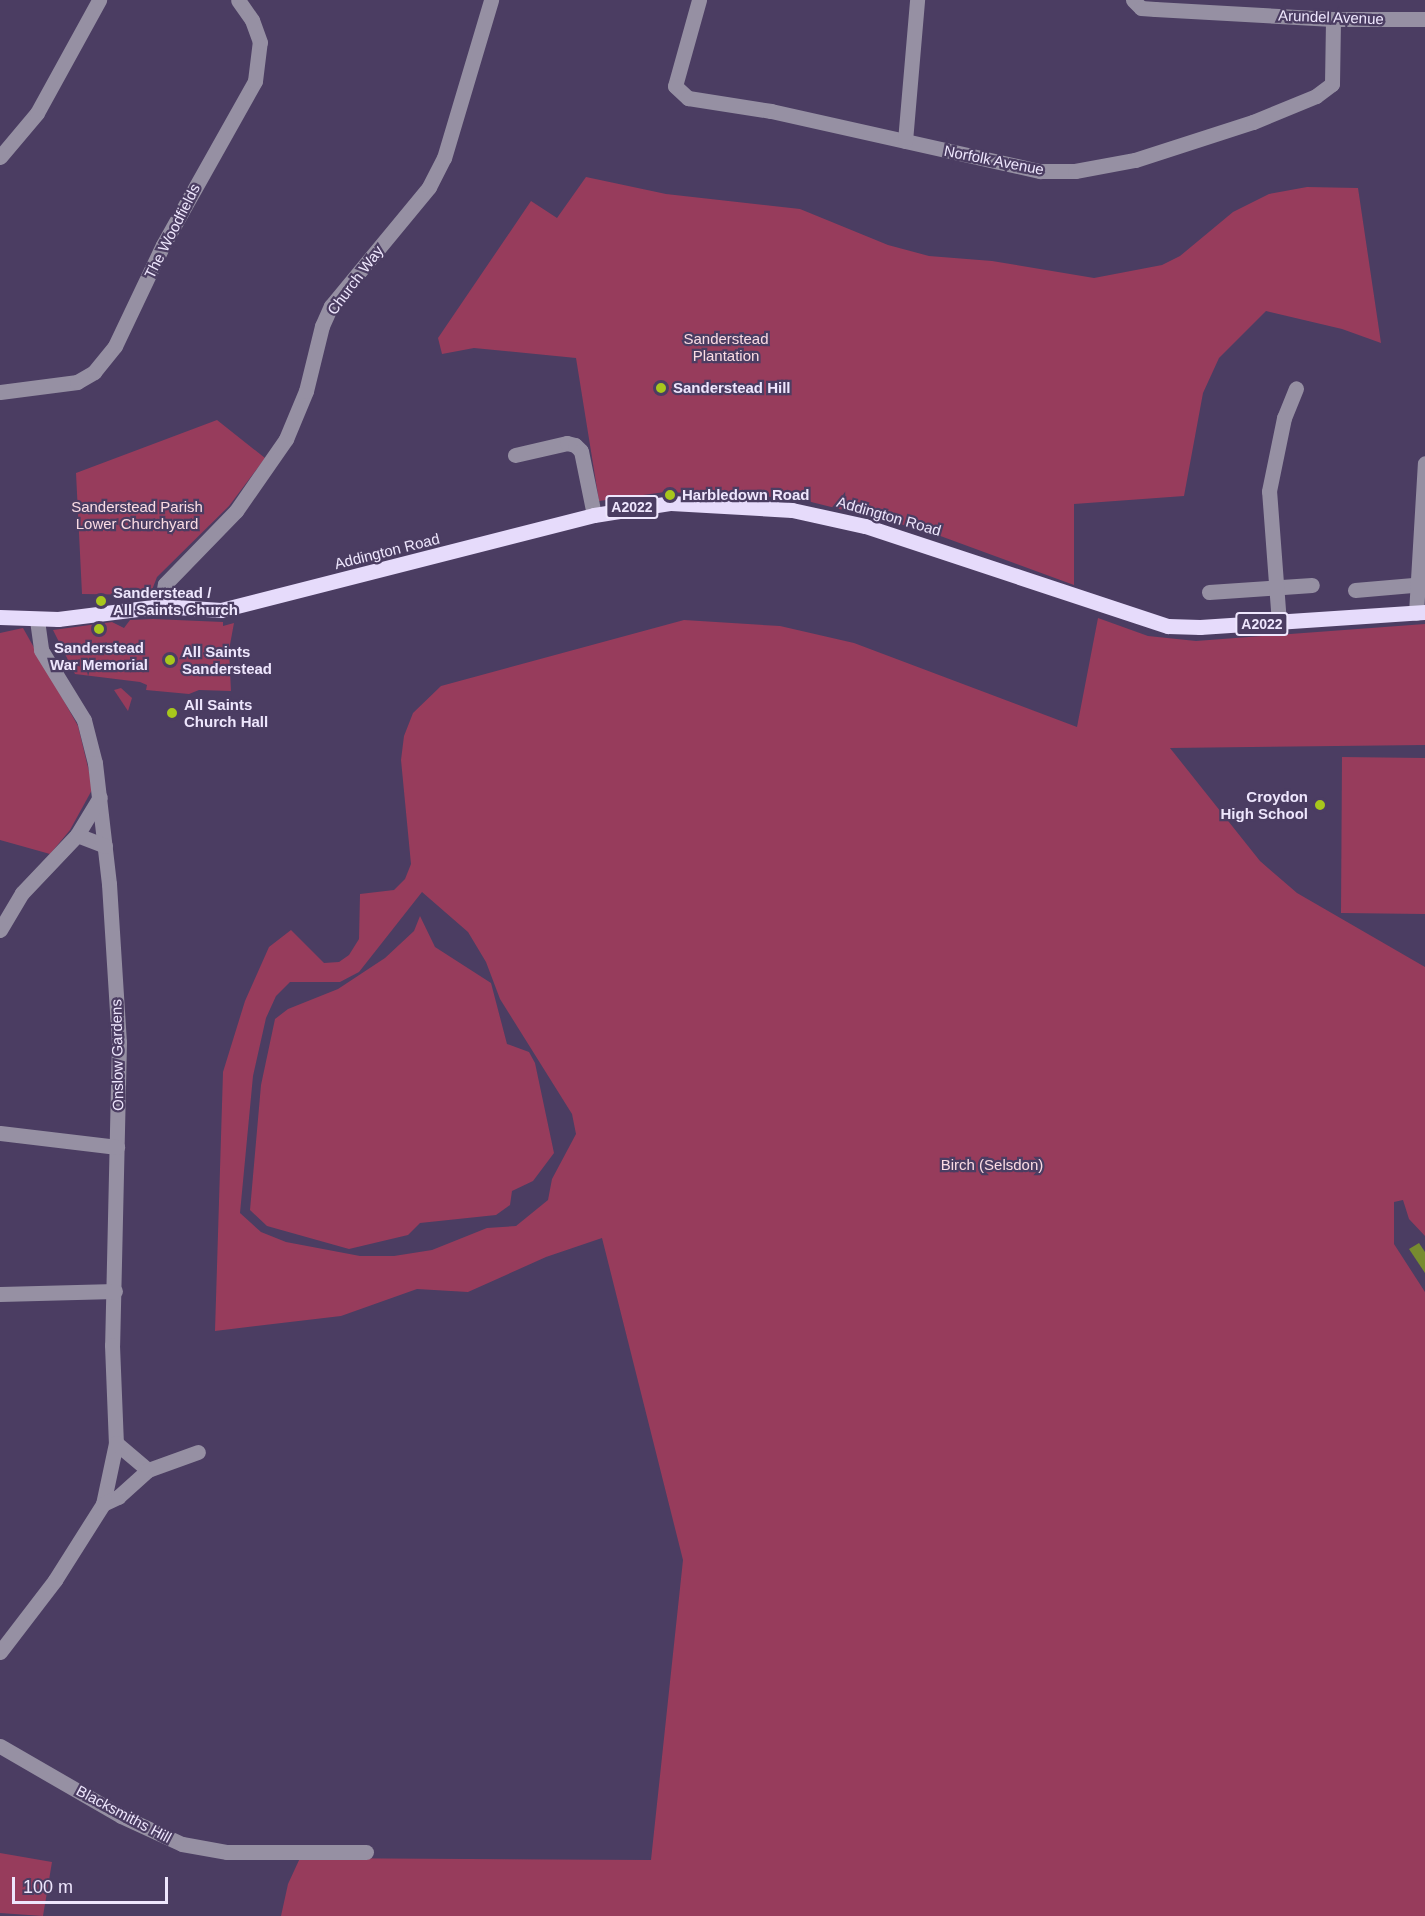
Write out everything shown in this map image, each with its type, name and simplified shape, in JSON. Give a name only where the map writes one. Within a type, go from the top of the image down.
[{"type":"main road","name":"Addington Road","points":[[21,620],[161,606],[221,610],[274,599],[594,515],[671,502],[792,510],[922,543],[1149,621],[1200,627],[1421,613]]},
{"type":"main road","name":"A2022","points":[[0,617],[21,620]]},
{"type":"main road","name":"A2022","points":[[0,624],[21,620]]},
{"type":"street","points":[[0,157],[37,113],[99,0]]},
{"type":"street","name":"The Woodfields","points":[[0,392],[77,382],[94,372],[115,346],[163,245],[255,81],[260,42],[252,20],[238,0]]},
{"type":"street","name":"Church Way","points":[[161,606],[165,584],[236,511],[286,439],[303,400],[322,326],[331,306],[429,187],[444,158],[491,0]]},
{"type":"street","name":"Norfolk Avenue","points":[[699,0],[677,74],[675,86],[680,94],[1040,171],[1076,171],[1135,160],[1253,122],[1328,89],[1332,84],[1333,19]]},
{"type":"street","points":[[905,141],[918,0]]},
{"type":"street","name":"Arundel Avenue","points":[[1132,0],[1141,8],[1155,9],[1333,19],[1425,19]]},
{"type":"street","points":[[1279,623],[1269,491],[1284,418],[1296,388]]},
{"type":"street","points":[[515,455],[567,443],[575,445],[581,452],[594,515]]},
{"type":"street","points":[[1421,613],[1425,463]]},
{"type":"street","points":[[1355,590],[1421,584]]},
{"type":"street","points":[[1209,592],[1312,585]]},
{"type":"street","name":"Onslow Gardens","points":[[37,620],[41,650],[84,720],[100,797],[105,846],[119,1042],[114,1291],[116,1443],[103,1504]]},
{"type":"street","points":[[0,930],[22,893],[77,835],[100,797]]},
{"type":"street","points":[[77,835],[105,846]]},
{"type":"street","points":[[0,1133],[117,1147]]},
{"type":"street","points":[[0,1294],[114,1291]]},
{"type":"street","points":[[116,1443],[148,1470]]},
{"type":"street","points":[[0,1652],[55,1580],[103,1504],[118,1497],[148,1470],[198,1452]]},
{"type":"street","name":"Blacksmiths Hill","points":[[0,1746],[121,1816],[182,1845],[227,1852],[366,1852]]},
{"type":"green space","name":"Sanderstead Plantation","points":[[586,177],[666,194],[800,209],[888,245],[929,256],[992,261],[1094,278],[1162,265],[1180,256],[1233,212],[1269,194],[1307,187],[1358,188],[1381,343],[1342,329],[1266,311],[1219,358],[1203,393],[1184,496],[1074,504],[1074,585],[924,530],[795,498],[665,492],[599,501],[576,358],[474,348],[442,354],[438,338],[531,201],[557,218]]},
{"type":"green space","name":"Sanderstead Parish Lower Churchyard","points":[[217,420],[265,458],[229,506],[157,577],[150,595],[82,594],[76,473]]},
{"type":"green space","name":"Birch (Selsdon)","points":[[1098,618],[1148,636],[1196,641],[1425,624],[1425,745],[1170,748],[1260,861],[1297,893],[1425,967],[1425,1236],[1409,1219],[1403,1200],[1394,1202],[1394,1244],[1425,1292],[1425,1916],[281,1916],[288,1884],[300,1858],[651,1860],[683,1560],[602,1238],[546,1257],[468,1292],[417,1289],[341,1316],[215,1331],[223,1072],[245,1001],[269,947],[291,930],[324,963],[339,962],[349,955],[359,939],[360,894],[394,890],[405,879],[411,864],[401,760],[404,736],[413,713],[441,686],[684,620],[780,626],[854,643],[1077,727]],"holes":[[[422,892],[468,932],[486,962],[500,999],[572,1114],[576,1134],[552,1179],[548,1200],[516,1226],[487,1228],[432,1250],[394,1256],[360,1256],[286,1242],[261,1232],[240,1213],[253,1076],[266,1018],[276,996],[290,982],[340,982],[359,972]]]},
{"type":"green space","points":[[130,620],[223,622],[223,626],[234,623],[229,650],[231,691],[199,690],[189,694],[146,690],[147,685],[140,682],[75,674],[53,630],[112,622],[124,628]]},
{"type":"green space","points":[[23,628],[78,726],[93,788],[70,830],[50,854],[0,840],[0,633]]},
{"type":"green space","points":[[121,688],[132,698],[128,711],[114,690]]},
{"type":"green space","points":[[1342,757],[1425,758],[1425,914],[1341,913]]},
{"type":"green space","points":[[420,916],[435,947],[491,983],[507,1044],[529,1052],[535,1063],[554,1153],[533,1181],[512,1191],[510,1205],[496,1215],[420,1223],[408,1235],[349,1249],[267,1226],[250,1210],[261,1085],[275,1019],[288,1009],[338,989],[385,958],[414,931]]},
{"type":"green space","points":[[0,1853],[52,1862],[43,1916],[0,1913]]},
{"type":"shaded area","points":[[1419,1243],[1425,1252],[1425,1273],[1409,1249]]},
{"type":"place","name":"Sanderstead Hill","points":[[661,388]]},
{"type":"place","name":"Harbledown Road","points":[[670,495]]},
{"type":"place","name":"Sanderstead / All Saints Church","points":[[101,601]]},
{"type":"place","name":"Sanderstead War Memorial","points":[[99,629]]},
{"type":"place","name":"All Saints Sanderstead","points":[[170,660]]},
{"type":"place","name":"All Saints Church Hall","points":[[172,713]]},
{"type":"place","name":"Croydon High School","points":[[1320,805]]}]
